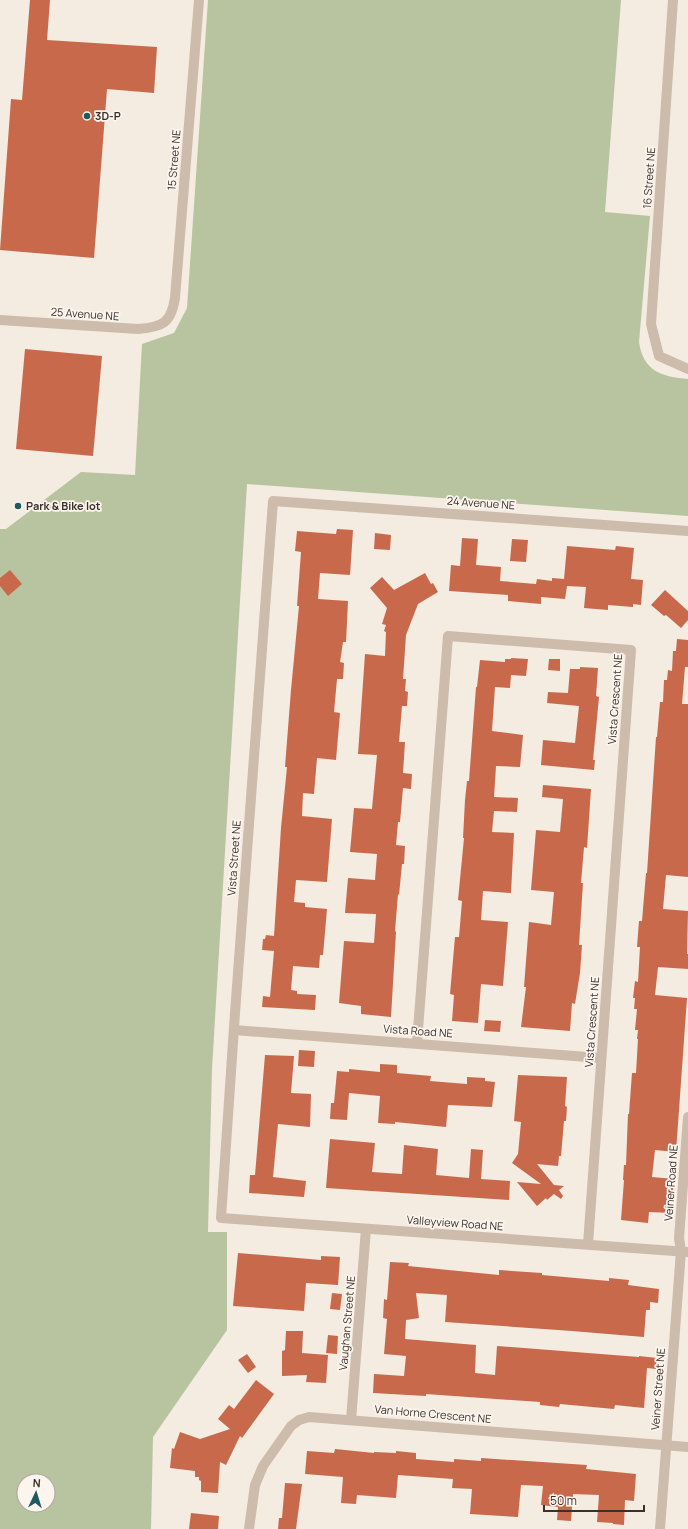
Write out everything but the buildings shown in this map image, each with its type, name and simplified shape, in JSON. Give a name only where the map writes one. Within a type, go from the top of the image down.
[{"type":"street","name":"15 Street NE","points":[[167,320],[173,312],[175,298],[199,0]]},
{"type":"street","name":"16 Street NE","points":[[673,0],[651,324],[659,356],[688,369]]},
{"type":"street","name":"25 Avenue NE","points":[[0,320],[138,329],[153,328],[167,320]]},
{"type":"street","name":"24 Avenue NE","points":[[273,501],[688,530]]},
{"type":"street","name":"Vista Street NE","points":[[221,1218],[273,501]]},
{"type":"street","name":"Vista Crescent NE","points":[[417,1044],[448,636],[631,650],[588,1244]]},
{"type":"street","name":"Vista Road NE","points":[[234,1030],[601,1058]]},
{"type":"street","name":"Veiner Road NE","points":[[684,1251],[679,1238],[688,1117]]},
{"type":"street","name":"Valleyview Road NE","points":[[221,1218],[684,1251]]},
{"type":"street","name":"Vaughan Street NE","points":[[351,1420],[366,1229]]},
{"type":"street","name":"Veiner Street NE","points":[[660,1529],[666,1445],[684,1251]]},
{"type":"street","name":"Van Horne Crescent NE","points":[[249,1529],[255,1485],[263,1466],[291,1426],[299,1420],[309,1417],[688,1447]]},
{"type":"green space","points":[[208,0],[621,0],[605,212],[650,216],[639,342],[641,352],[645,360],[655,371],[670,376],[688,379],[688,516],[247,484],[212,1069],[208,1232],[227,1232],[227,1330],[153,1437],[151,1529],[0,1529],[0,529],[6,529],[81,472],[135,475],[142,344],[174,333],[187,308]]},
{"type":"place","name":"3D-P","points":[[87,116]]},
{"type":"place","name":"Park & Bike lot","points":[[18,506]]}]
